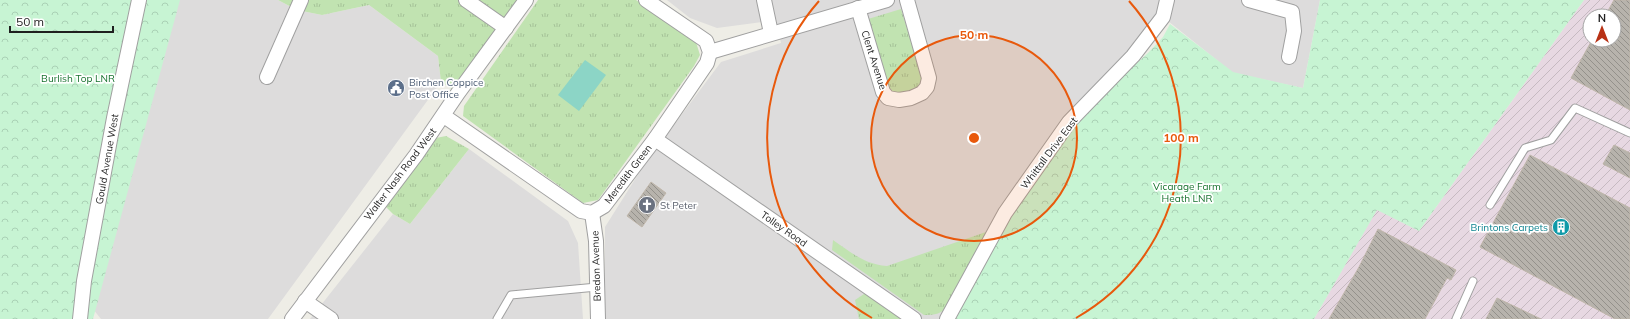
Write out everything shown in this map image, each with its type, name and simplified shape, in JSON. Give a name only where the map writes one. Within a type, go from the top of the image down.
[{"type":"street","name":"Gould Avenue West","points":[[80,319],[84,281],[114,118],[139,0]]},
{"type":"street","points":[[267,77],[301,0]]},
{"type":"street","points":[[466,0],[506,28]]},
{"type":"street","name":"Walter Nash Road West","points":[[292,319],[444,116],[526,0]]},
{"type":"street","points":[[646,0],[706,41],[710,52],[887,0]]},
{"type":"street","points":[[764,0],[771,33]]},
{"type":"street","name":"Clent Avenue","points":[[858,8],[883,92],[888,98],[899,100],[922,93],[927,87],[929,78],[907,0]]},
{"type":"street","name":"Whittall Drive East","points":[[947,319],[1005,213],[1070,122],[1142,45],[1163,17],[1166,0]]},
{"type":"street","points":[[1249,0],[1292,12],[1294,31],[1289,57]]},
{"type":"street","name":"Meredith Green","points":[[592,213],[604,206],[655,139],[708,63],[710,52]]},
{"type":"street","points":[[444,116],[581,212],[592,213]]},
{"type":"street","name":"Tolley Road","points":[[655,139],[914,319]]},
{"type":"street","name":"Bredon Avenue","points":[[592,213],[596,241],[598,319]]},
{"type":"street","points":[[306,302],[331,319]]},
{"type":"lane","points":[[1490,205],[1525,148],[1551,140],[1575,108],[1630,133]]},
{"type":"lane","points":[[1456,319],[1473,281]]},
{"type":"lane","points":[[497,319],[511,295],[597,287]]},
{"type":"shaded area","points":[[155,0],[278,0],[297,10],[322,15],[369,5],[438,56],[441,82],[268,319],[101,319],[93,309]]},
{"type":"shaded area","points":[[667,0],[1320,0],[1303,88],[1233,73],[1163,17],[947,319],[605,319],[605,227],[644,165],[721,62],[781,43],[776,20],[717,28],[690,18]]},
{"type":"shaded area","points":[[1584,0],[1630,0],[1630,319],[1314,319],[1377,209],[1419,231]]},
{"type":"shaded area","points":[[585,60],[606,75],[579,111],[558,95]]},
{"type":"shaded area","points":[[469,149],[568,221],[578,243],[583,319],[310,319],[393,214],[410,224]]},
{"type":"green space","name":"Burlish Top LNR","points":[[0,0],[180,0],[93,319],[0,319]]},
{"type":"green space","points":[[278,0],[526,0],[458,93],[441,82],[438,56],[369,5],[322,15],[297,10]]},
{"type":"green space","points":[[538,0],[636,0],[695,39],[700,55],[694,66],[598,200],[583,203],[463,116],[464,106]]},
{"type":"green space","name":"Vicarage Farm Heath LNR","points":[[1320,0],[1584,0],[1419,231],[1377,210],[1314,319],[956,319],[983,259],[1067,132],[1108,89],[1148,53],[1163,37],[1170,24],[1233,72],[1303,88]]},
{"type":"green space","points":[[901,9],[923,80],[918,89],[898,94],[892,93],[887,89],[868,19]]},
{"type":"green space","points":[[446,136],[469,149],[410,224],[393,214],[386,207],[436,138]]},
{"type":"green space","points":[[986,232],[949,305],[941,312],[932,315],[924,315],[832,250],[833,240],[865,260],[887,266]]},
{"type":"green space","points":[[867,292],[906,319],[859,319],[855,300]]},
{"type":"building","points":[[1614,0],[1630,0],[1630,110],[1571,78],[1588,48],[1622,48],[1622,8],[1610,8]]},
{"type":"building","points":[[1614,145],[1630,153],[1630,178],[1603,164]]},
{"type":"building","name":"Brintons Carpets","points":[[1530,155],[1630,208],[1630,319],[1615,319],[1480,247]]},
{"type":"building","name":"St Peter","points":[[651,182],[666,193],[642,227],[627,216]]},
{"type":"building","points":[[1378,229],[1456,270],[1451,280],[1447,278],[1425,319],[1329,319],[1359,267]]},
{"type":"building","points":[[1497,298],[1541,319],[1486,319]]},
{"type":"place","name":"Birchen Coppice Post Office","points":[[396,88]]},
{"type":"place","name":"St Peter","points":[[647,205]]},
{"type":"place","name":"Brintons Carpets","points":[[1561,227]]}]
